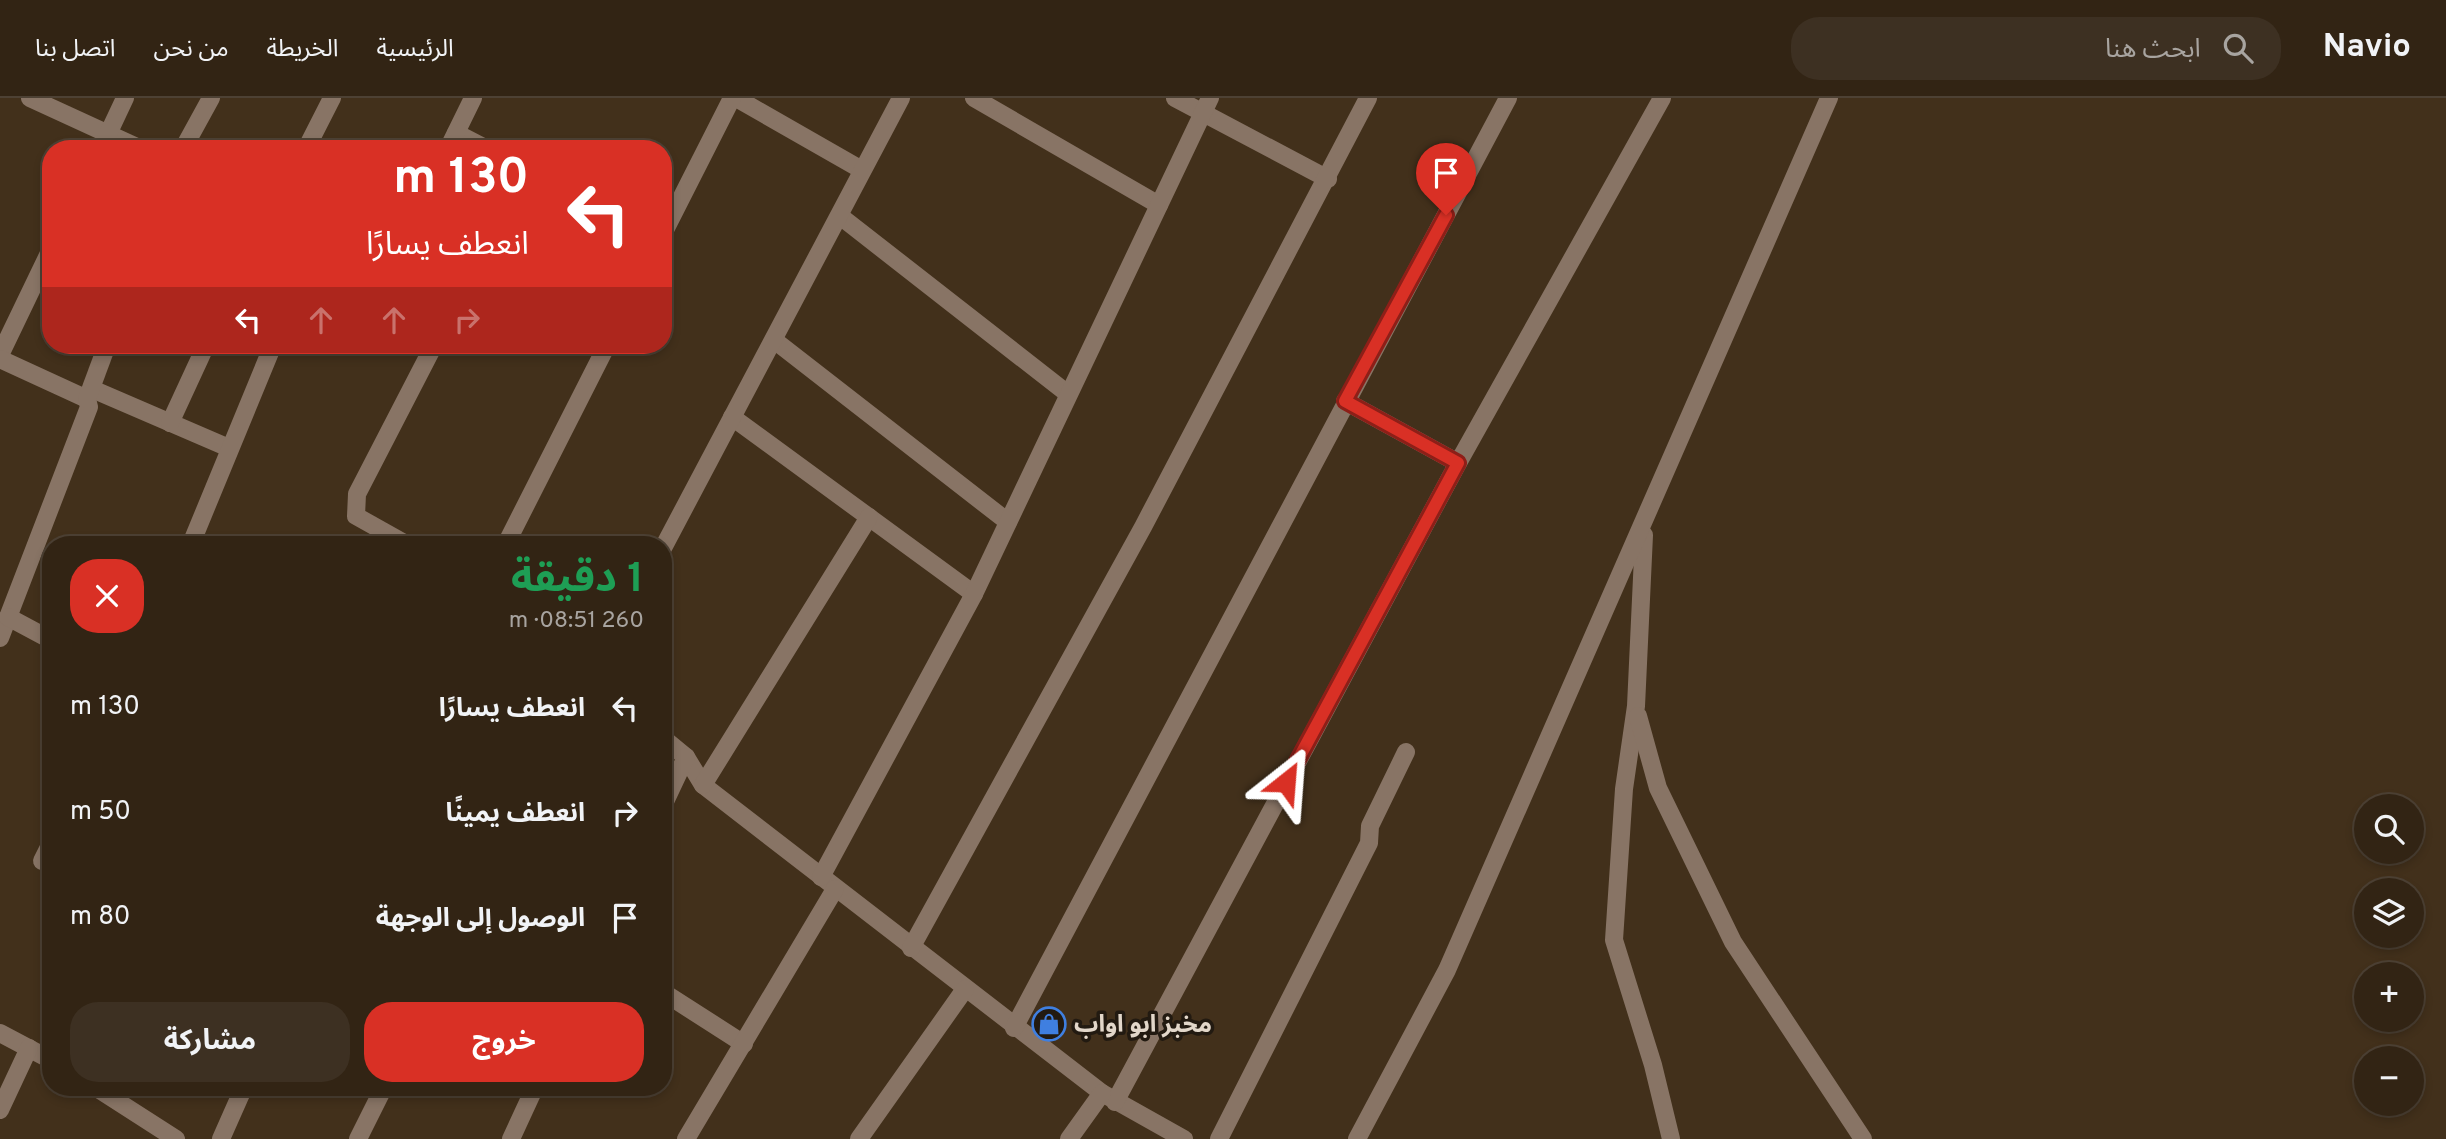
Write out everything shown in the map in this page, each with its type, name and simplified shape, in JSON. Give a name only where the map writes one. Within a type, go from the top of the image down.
[{"type":"street","points":[[30,98],[103,140]]},
{"type":"street","points":[[105,140],[125,98]]},
{"type":"street","points":[[188,140],[211,98]]},
{"type":"street","points":[[311,140],[332,98]]},
{"type":"street","points":[[452,140],[473,98]]},
{"type":"street","points":[[672,217],[734,98],[862,170]]},
{"type":"street","points":[[669,536],[901,98]]},
{"type":"street","points":[[974,98],[1159,205]]},
{"type":"street","points":[[1175,98],[1206,105],[1328,179]]},
{"type":"street","points":[[911,948],[1143,527],[1328,179],[1368,98]]},
{"type":"street","points":[[1014,1028],[1508,98]]},
{"type":"street","points":[[1069,1139],[1108,1098],[1662,98]]},
{"type":"street","points":[[1357,1139],[1447,970],[1829,98]]},
{"type":"street","points":[[821,877],[974,594],[1206,105]]},
{"type":"street","points":[[840,216],[1068,394]]},
{"type":"street","points":[[42,268],[0,357],[229,448]]},
{"type":"street","points":[[774,340],[1008,522]]},
{"type":"street","points":[[0,638],[86,417],[89,394],[104,354]]},
{"type":"street","points":[[170,423],[202,354]]},
{"type":"street","points":[[194,536],[269,354]]},
{"type":"street","points":[[381,536],[356,516],[357,494],[429,354]]},
{"type":"street","points":[[510,536],[602,354]]},
{"type":"street","points":[[1345,401],[1458,463]]},
{"type":"street","points":[[732,417],[974,594]]},
{"type":"street","points":[[703,785],[869,517]]},
{"type":"street","points":[[1645,517],[1636,706],[1624,789],[1614,940],[1653,1065],[1671,1139]]},
{"type":"street","points":[[8,617],[42,635]]},
{"type":"street","points":[[1636,706],[1658,788],[1733,942],[1863,1139]]},
{"type":"street","points":[[672,745],[686,757],[703,785],[1014,1028],[1108,1098],[1184,1139]]},
{"type":"street","points":[[1219,1139],[1369,843],[1370,826],[1406,752]]},
{"type":"street","points":[[672,787],[686,757]]},
{"type":"street","points":[[686,1139],[835,889]]},
{"type":"street","points":[[859,1139],[965,989]]},
{"type":"street","points":[[672,998],[744,1044]]},
{"type":"street","points":[[0,1033],[42,1055]]},
{"type":"street","points":[[0,1110],[29,1048]]},
{"type":"street","points":[[109,1096],[176,1139]]},
{"type":"street","points":[[221,1139],[240,1096]]},
{"type":"street","points":[[358,1139],[380,1096]]},
{"type":"street","points":[[511,1139],[531,1096]]},
{"type":"place","name":"مخبز ابو اواب","points":[[1049,1024]]},
{"type":"route","points":[[1286,782],[1458,463],[1345,401],[1446,215]]}]
